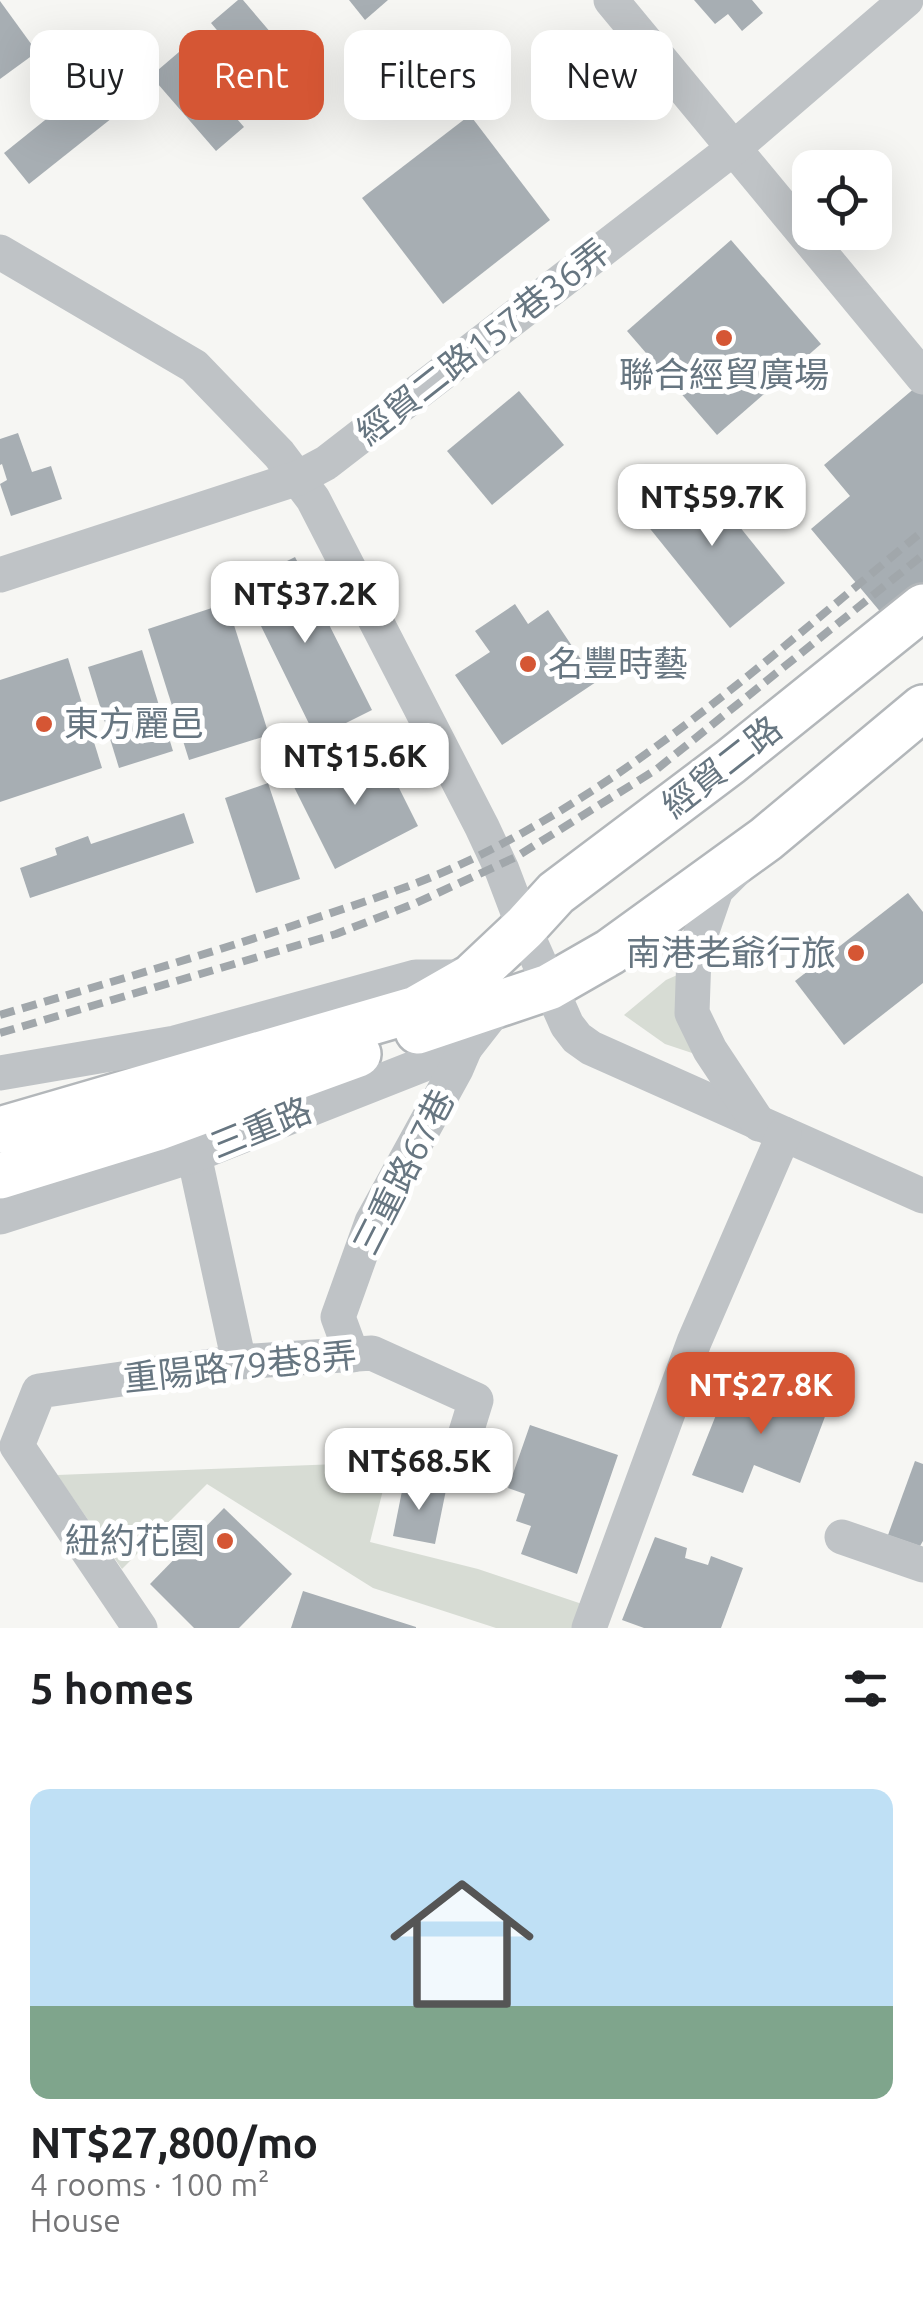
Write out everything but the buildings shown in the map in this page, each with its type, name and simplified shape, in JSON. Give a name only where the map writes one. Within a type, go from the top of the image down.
[{"type":"main road","name":"經貿二路","points":[[486,990],[524,928],[556,893],[730,762],[923,607]]},
{"type":"main road","points":[[0,1130],[150,1108],[425,1028],[486,990],[549,986],[610,952],[766,839],[923,708]]},
{"type":"main road","points":[[0,1176],[150,1108]]},
{"type":"street","points":[[610,0],[923,377]]},
{"type":"street","name":"經貿二路157巷36弄","points":[[0,575],[298,478],[326,463],[734,148],[906,0]]},
{"type":"street","points":[[0,252],[194,366],[298,478],[313,499],[482,827],[567,1026],[577,1038],[923,1196]]},
{"type":"street","points":[[766,839],[716,890],[694,954],[692,1013],[710,1050],[772,1129]]},
{"type":"street","points":[[3,1064],[175,1043],[416,976],[486,990],[466,1048]]},
{"type":"street","name":"三重路","points":[[0,1217],[194,1155],[466,1048]]},
{"type":"street","name":"三重路67巷","points":[[352,1355],[338,1318],[372,1222],[466,1048]]},
{"type":"street","points":[[590,1628],[772,1129]]},
{"type":"street","points":[[194,1155],[239,1362]]},
{"type":"street","name":"重陽路79巷8弄","points":[[140,1628],[17,1446],[39,1391],[239,1362],[372,1352],[476,1400],[454,1472]]},
{"type":"street","points":[[842,1537],[923,1566]]},
{"type":"shaded area","points":[[693,968],[698,1055],[665,1044],[624,1015],[666,980]]},
{"type":"shaded area","points":[[390,1462],[370,1542],[478,1569],[585,1605],[577,1628],[496,1628],[373,1588],[207,1484],[122,1569],[57,1475]]},
{"type":"railway","points":[[0,1015],[377,897],[455,867],[519,835],[581,798],[699,714],[923,531]]},
{"type":"railway","points":[[0,1033],[336,934],[516,857],[657,769],[923,555]]},
{"type":"place","name":"聯合經貿廣場","points":[[724,338]]},
{"type":"place","name":"名豐時藝","points":[[528,664]]},
{"type":"place","name":"東方麗邑","points":[[44,724]]},
{"type":"place","name":"南港老爺行旅","points":[[856,953]]},
{"type":"place","name":"紐約花園","points":[[225,1541]]}]
